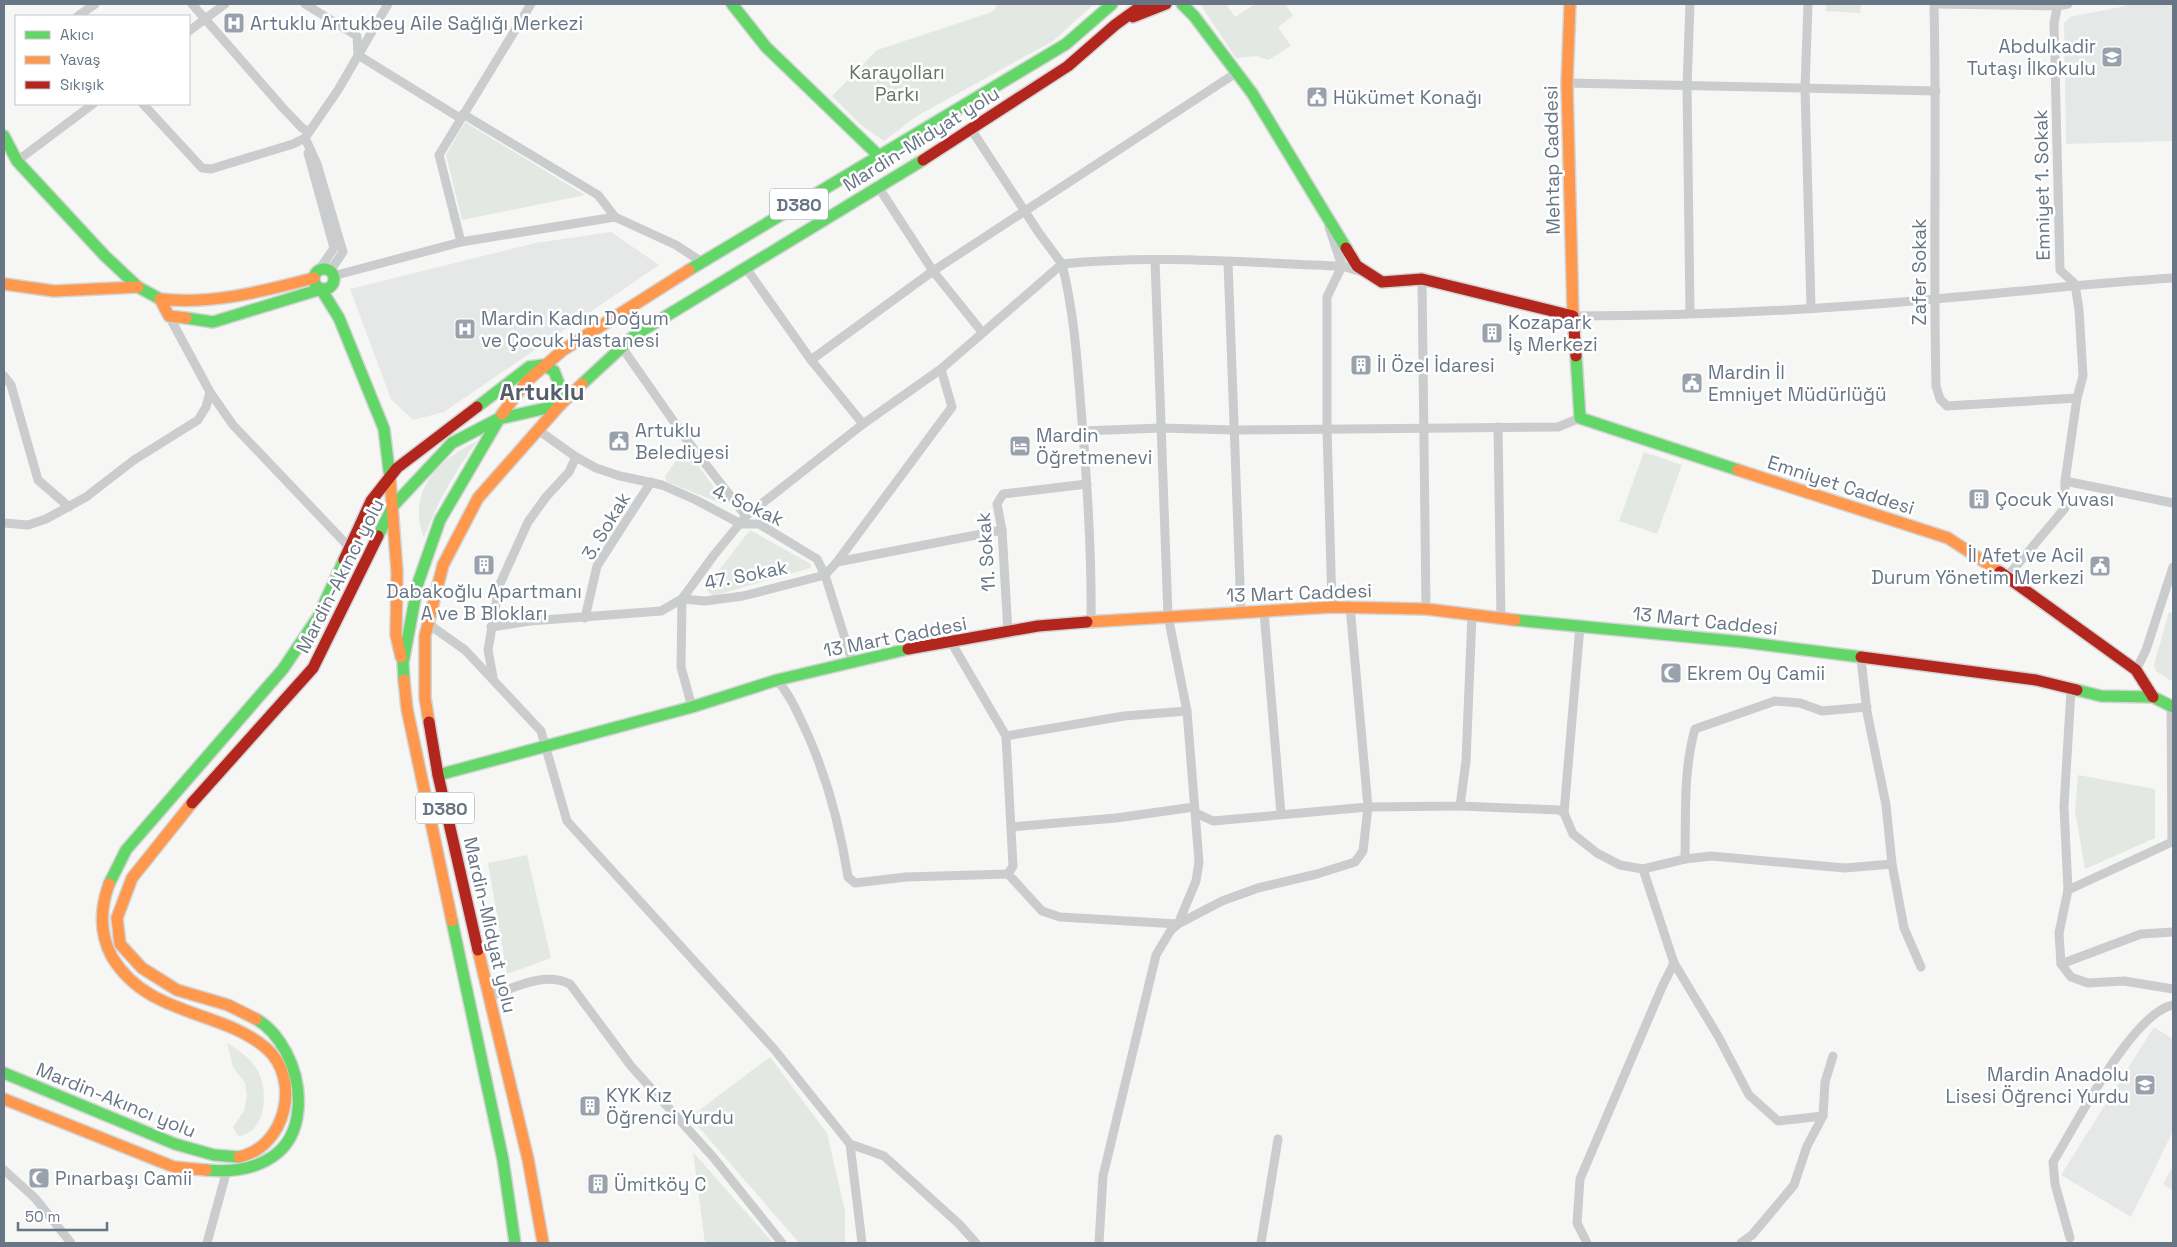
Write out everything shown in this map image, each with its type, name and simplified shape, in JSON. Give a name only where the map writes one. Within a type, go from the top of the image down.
[{"type":"main road","points":[[732,4],[766,47],[879,156]]},
{"type":"main road","name":"Mardin-Midyat yolu","points":[[515,1243],[504,1160],[407,709],[403,663],[418,583],[440,520],[498,419],[526,382],[563,350],[702,262],[1066,44],[1112,4]]},
{"type":"main road","name":"Mardin-Midyat yolu","points":[[542,1243],[528,1159],[488,997],[438,775],[425,698],[424,636],[443,565],[478,498],[560,405],[621,346],[635,335],[879,188],[1068,66],[1115,25],[1144,4]]},
{"type":"main road","points":[[1115,25],[1167,4],[1194,16]]},
{"type":"main road","points":[[1182,4],[1194,16],[1252,93],[1357,266],[1382,282],[1422,280],[1569,314],[1580,418]]},
{"type":"main road","points":[[1189,4],[1194,16]]},
{"type":"main road","name":"Mehtap Caddesi","points":[[1569,314],[1567,83],[1570,4]]},
{"type":"main road","points":[[4,136],[17,161],[105,256],[138,287],[160,299],[184,303],[206,302],[324,274]]},
{"type":"main road","points":[[4,157],[17,161]]},
{"type":"main road","points":[[324,274],[316,285],[321,289],[339,318],[384,429],[393,506],[397,572],[396,635],[403,663]]},
{"type":"main road","points":[[160,299],[169,316],[213,322],[330,287],[324,274]]},
{"type":"main road","points":[[4,284],[23,290],[84,292],[138,287]]},
{"type":"main road","name":"Mardin-Akıncı yolu","points":[[4,1073],[145,1133],[204,1153],[236,1157],[245,1155],[264,1147],[272,1137],[284,1112],[286,1090],[282,1069],[275,1059],[255,1040],[154,997],[119,970],[104,940],[101,910],[108,882],[126,850],[283,669],[318,617],[371,501],[397,468],[529,367],[563,350]]},
{"type":"main road","points":[[529,367],[543,366],[554,371],[559,380],[560,405]]},
{"type":"main road","name":"Mardin-Akıncı yolu","points":[[4,1099],[174,1166],[227,1170],[249,1168],[273,1157],[289,1140],[297,1120],[299,1092],[294,1066],[280,1040],[262,1022],[228,1005],[177,990],[142,968],[120,944],[116,918],[132,878],[181,815],[313,668],[393,506],[452,443],[498,419],[560,405]]},
{"type":"main road","name":"Emniyet Caddesi","points":[[1580,418],[1948,538],[2008,577],[2136,670],[2153,697]]},
{"type":"main road","name":"13 Mart Caddesi","points":[[438,775],[692,707],[777,680],[890,652],[1008,633],[1038,626],[1168,616],[1350,606],[1426,609],[1501,619],[1743,642],[1861,659],[1921,664],[2036,680],[2101,696],[2153,697],[2172,706]]},
{"type":"street","points":[[79,15],[95,4]]},
{"type":"street","points":[[192,4],[307,136],[343,252],[324,274]]},
{"type":"street","points":[[190,30],[225,4]]},
{"type":"street","points":[[304,4],[356,36],[358,54]]},
{"type":"street","points":[[144,105],[202,168],[211,169],[307,136],[388,4]]},
{"type":"street","points":[[461,242],[439,154],[531,4]]},
{"type":"street","points":[[1690,4],[1687,86],[1690,314]]},
{"type":"street","points":[[1808,4],[1805,88],[1811,307]]},
{"type":"street","points":[[1934,4],[2068,4]]},
{"type":"street","name":"Zafer Sokak","points":[[1934,4],[1936,91],[1934,299],[1936,386],[1940,398],[1947,406],[2077,398]]},
{"type":"street","name":"Emniyet 1. Sokak","points":[[2058,5],[2054,24],[2060,270],[2075,284]]},
{"type":"street","points":[[358,54],[598,195],[615,217],[676,245],[702,262]]},
{"type":"street","points":[[811,360],[933,271],[1236,73]]},
{"type":"street","points":[[1567,83],[1936,91]]},
{"type":"street","points":[[17,161],[92,105]]},
{"type":"street","points":[[971,129],[1062,264],[1071,301],[1078,357],[1092,570],[1091,622]]},
{"type":"street","points":[[879,188],[933,271],[982,332]]},
{"type":"street","points":[[1323,210],[1342,266],[1327,296],[1332,607]]},
{"type":"street","points":[[324,274],[461,242],[615,217]]},
{"type":"street","points":[[692,707],[681,666],[682,599],[714,555],[746,516],[864,424],[941,369],[1062,264],[1120,260],[1155,260],[1342,266],[1372,275]]},
{"type":"street","points":[[1155,260],[1168,616],[1187,711],[1199,862],[1196,881],[1178,924]]},
{"type":"street","points":[[1228,262],[1241,612]]},
{"type":"street","points":[[746,268],[811,360],[864,424]]},
{"type":"street","points":[[1569,314],[1690,314],[1811,307],[1934,299],[2075,284],[2173,278]]},
{"type":"street","points":[[1422,280],[1422,428],[1426,609]]},
{"type":"street","points":[[2008,577],[2065,508],[2065,481],[2077,398],[2083,376],[2079,310],[2075,284]]},
{"type":"street","points":[[169,316],[210,392],[233,425],[350,548]]},
{"type":"street","points":[[621,346],[686,438],[746,516]]},
{"type":"street","points":[[825,575],[837,562],[952,407],[941,369]]},
{"type":"street","points":[[4,376],[11,385],[38,480],[69,506]]},
{"type":"street","points":[[4,523],[28,525],[46,519],[86,497],[134,460],[198,420],[206,407],[210,392]]},
{"type":"street","points":[[1082,432],[1161,428],[1234,430],[1558,427],[1580,418]]},
{"type":"street","points":[[1498,427],[1501,619]]},
{"type":"street","name":"4. Sokak","points":[[538,430],[576,458],[620,476],[651,482],[696,500],[741,524],[759,524],[817,558],[825,575],[852,661]]},
{"type":"street","points":[[493,677],[488,650],[499,586],[516,544],[528,522],[546,497],[569,472],[576,458]]},
{"type":"street","points":[[2065,481],[2173,503]]},
{"type":"street","name":"3. Sokak","points":[[585,618],[597,566],[651,482]]},
{"type":"street","name":"11. Sokak","points":[[1008,633],[1002,530],[997,504],[1003,494],[1087,484]]},
{"type":"street","points":[[837,562],[1002,530]]},
{"type":"street","points":[[2136,670],[2146,650],[2173,567]]},
{"type":"street","name":"47. Sokak","points":[[492,627],[522,622],[661,611],[682,599],[705,601],[743,596],[825,575]]},
{"type":"street","points":[[1099,1243],[1103,1176],[1156,955],[1171,930],[1178,924],[1222,901],[1258,888],[1317,874],[1355,862],[1363,851],[1368,807],[1350,606]]},
{"type":"street","points":[[1264,612],[1281,814]]},
{"type":"street","points":[[1460,806],[1466,761],[1472,615]]},
{"type":"street","points":[[427,623],[465,650],[493,677],[541,731],[567,821],[774,1049],[850,1144],[862,1243]]},
{"type":"street","points":[[1580,626],[1564,813],[1573,834],[1597,853],[1620,865],[1643,869],[1685,858],[1712,856],[1845,868],[1892,864]]},
{"type":"street","points":[[951,642],[1006,736],[1013,866],[1008,874]]},
{"type":"street","points":[[1861,659],[1867,707],[1886,805],[1892,864],[1904,928],[1921,967]]},
{"type":"street","points":[[777,680],[790,695],[831,794],[848,877],[855,883],[906,877],[1008,874],[1042,911],[1060,917],[1178,924]]},
{"type":"street","points":[[2071,690],[2064,807],[2068,890],[2059,933],[2061,964],[2071,977],[2088,983],[2124,982],[2173,989]]},
{"type":"street","points":[[1685,858],[1687,778],[1690,748],[1695,729],[1775,701],[1800,703],[1822,711],[1867,707]]},
{"type":"street","points":[[2068,890],[2172,842],[2172,706]]},
{"type":"street","points":[[1006,736],[1124,716],[1187,711]]},
{"type":"street","points":[[1010,827],[1195,810],[1213,821],[1368,807],[1460,806],[1559,810],[1564,813]]},
{"type":"street","points":[[1643,869],[1674,963],[1718,1036],[1749,1095],[1778,1121],[1823,1116]]},
{"type":"street","points":[[2061,964],[2141,934],[2173,932]]},
{"type":"street","points":[[1587,1243],[1578,1223],[1580,1179],[1674,963]]},
{"type":"street","points":[[488,997],[546,978],[558,978],[570,984],[631,1066],[713,1156],[782,1243]]},
{"type":"street","points":[[2070,1238],[2055,1184],[2054,1162],[2123,1046],[2154,1013],[2173,1004]]},
{"type":"street","points":[[1741,1243],[1752,1235],[1794,1185],[1807,1146],[1823,1116],[1826,1082],[1833,1056]]},
{"type":"street","points":[[1261,1243],[1278,1138]]},
{"type":"street","points":[[850,1144],[884,1156],[959,1224],[976,1243]]},
{"type":"street","points":[[4,1170],[35,1198],[71,1243]]},
{"type":"street","points":[[207,1243],[227,1170]]},
{"type":"shaded area","name":"Abdulkadir Tutaşı İlkokulu","points":[[2127,4],[2173,4],[2173,141],[2066,144],[2064,23],[2070,17],[2126,6]]},
{"type":"shaded area","name":"Mardin Kadın Doğum ve Çocuk Hastanesi","points":[[611,232],[659,265],[444,412],[413,420],[391,399],[350,289],[535,243]]},
{"type":"shaded area","name":"Mardin Anadolu Lisesi Öğrenci Yurdu","points":[[2154,1027],[2173,1039],[2173,1131],[2131,1217],[2061,1175]]},
{"type":"shaded area","points":[[2173,1166],[2173,1191],[2163,1184]]},
{"type":"green space","name":"Karayolları Parkı","points":[[998,4],[1094,4],[1053,41],[917,116],[884,141],[861,125],[832,96],[877,50],[992,12]]},
{"type":"green space","points":[[1200,4],[1226,4],[1235,17],[1255,4],[1285,4],[1293,16],[1278,27],[1291,46],[1268,60],[1256,56],[1236,58]]},
{"type":"green space","points":[[1826,4],[1861,4],[1860,13],[1826,11]]},
{"type":"green space","points":[[465,122],[585,195],[462,220],[446,155]]},
{"type":"green space","points":[[477,441],[447,488],[424,538],[419,506],[429,479],[450,458]]},
{"type":"green space","points":[[683,451],[687,451],[725,502],[723,504],[667,482],[665,476]]},
{"type":"green space","points":[[1644,452],[1682,465],[1657,534],[1619,521]]},
{"type":"green space","points":[[750,530],[811,564],[810,568],[713,596],[705,588]]},
{"type":"green space","points":[[2169,612],[2173,613],[2173,682],[2156,671],[2154,665]]},
{"type":"green space","points":[[2078,775],[2155,789],[2155,838],[2085,869],[2075,811]]},
{"type":"green space","points":[[527,855],[551,958],[507,974],[488,863]]},
{"type":"green space","points":[[227,1043],[242,1053],[254,1065],[259,1074],[264,1096],[260,1118],[255,1127],[248,1133],[238,1136],[233,1127],[244,1111],[247,1096],[245,1083],[233,1067]]},
{"type":"green space","points":[[770,1057],[827,1133],[845,1211],[845,1243],[799,1243],[690,1117]]},
{"type":"green space","points":[[693,1152],[773,1243],[705,1243]]},
{"type":"traffic: fast","points":[[732,4],[766,47],[879,156]]},
{"type":"traffic: fast","points":[[689,270],[1066,44],[1112,4]]},
{"type":"traffic: fast","points":[[1182,4],[1194,16],[1252,93],[1346,248]]},
{"type":"traffic: fast","points":[[4,136],[17,161],[105,256],[138,287],[160,299]]},
{"type":"traffic: fast","points":[[582,384],[635,335],[923,160]]},
{"type":"traffic: fast","points":[[324,269],[331,272],[334,279],[331,286],[324,289],[317,286],[314,279],[317,272],[324,269]]},
{"type":"traffic: fast","points":[[186,318],[213,322],[321,289],[339,318],[384,429],[390,478]]},
{"type":"traffic: fast","points":[[1576,356],[1580,418],[1738,470]]},
{"type":"traffic: fast","points":[[378,536],[393,506],[452,443],[498,419],[560,405],[561,389],[554,371],[543,365],[529,367],[477,407]]},
{"type":"traffic: fast","points":[[404,680],[403,663],[418,583],[440,520],[502,414]]},
{"type":"traffic: fast","points":[[109,884],[126,850],[283,669],[318,617],[344,560]]},
{"type":"traffic: fast","points":[[1515,620],[1743,642],[1861,657]]},
{"type":"traffic: fast","points":[[438,775],[692,707],[777,680],[908,649]]},
{"type":"traffic: fast","points":[[2077,690],[2101,696],[2153,697],[2173,707]]},
{"type":"traffic: fast","points":[[452,921],[503,1160],[515,1243]]},
{"type":"traffic: fast","points":[[206,1170],[240,1169],[265,1161],[283,1147],[291,1136],[296,1123],[298,1093],[292,1065],[277,1038],[265,1025],[256,1019]]},
{"type":"traffic: fast","points":[[4,1073],[175,1144],[214,1155],[239,1157]]},
{"type":"traffic: slow","points":[[1570,4],[1567,83],[1573,316]]},
{"type":"traffic: slow","points":[[502,414],[526,382],[563,350],[689,270]]},
{"type":"traffic: slow","points":[[186,318],[169,316],[160,299],[199,300],[238,296],[314,278]]},
{"type":"traffic: slow","points":[[4,284],[54,291],[138,287]]},
{"type":"traffic: slow","points":[[429,722],[425,698],[425,636],[443,565],[478,498],[560,405],[582,384]]},
{"type":"traffic: slow","points":[[1738,470],[1948,538],[2000,572]]},
{"type":"traffic: slow","points":[[390,478],[397,572],[396,635],[401,657]]},
{"type":"traffic: slow","points":[[1087,622],[1332,607],[1426,609],[1515,620]]},
{"type":"traffic: slow","points":[[404,680],[407,709],[452,921]]},
{"type":"traffic: slow","points":[[192,803],[132,878],[117,918],[120,944],[142,968],[177,990],[228,1005],[256,1019]]},
{"type":"traffic: slow","points":[[109,884],[104,903],[103,930],[112,957],[127,977],[145,991],[164,1002],[248,1035],[266,1048],[277,1061],[284,1077],[286,1093],[284,1110],[278,1126],[268,1140],[255,1151],[239,1157]]},
{"type":"traffic: slow","points":[[478,950],[528,1159],[543,1243]]},
{"type":"traffic: slow","points":[[4,1099],[174,1167],[206,1170]]},
{"type":"traffic: jam","points":[[923,160],[1068,66],[1115,25],[1144,4]]},
{"type":"traffic: jam","points":[[1133,17],[1166,4]]},
{"type":"traffic: jam","points":[[1346,248],[1357,266],[1382,282],[1422,279],[1573,316],[1576,356]]},
{"type":"traffic: jam","points":[[344,560],[371,501],[397,468],[477,407]]},
{"type":"traffic: jam","points":[[192,803],[313,668],[378,536]]},
{"type":"traffic: jam","points":[[2000,572],[2136,670],[2153,697]]},
{"type":"traffic: jam","points":[[908,649],[1038,626],[1087,622]]},
{"type":"traffic: jam","points":[[1861,657],[2036,680],[2077,690]]},
{"type":"traffic: jam","points":[[429,722],[438,775],[478,950]]},
{"type":"place","name":"Artuklu Artukbey Aile Sağlığı Merkezi","points":[[234,23]]},
{"type":"place","name":"Abdulkadir Tutaşı İlkokulu","points":[[2112,57]]},
{"type":"place","name":"Hükümet Konağı","points":[[1317,97]]},
{"type":"place","name":"Mardin Kadın Doğum ve Çocuk Hastanesi","points":[[465,329]]},
{"type":"place","name":"Kozapark İş Merkezi","points":[[1492,333]]},
{"type":"place","name":"İl Özel İdaresi","points":[[1361,365]]},
{"type":"place","name":"Mardin İl Emniyet Müdürlüğü","points":[[1692,383]]},
{"type":"place","name":"Artuklu Belediyesi","points":[[619,441]]},
{"type":"place","name":"Mardin Öğretmenevi","points":[[1020,446]]},
{"type":"place","name":"Çocuk Yuvası","points":[[1979,499]]},
{"type":"place","name":"Dabakoğlu Apartmanı A ve B Blokları","points":[[484,565]]},
{"type":"place","name":"İl Afet ve Acil Durum Yönetim Merkezi","points":[[2100,566]]},
{"type":"place","name":"Ekrem Oy Camii","points":[[1671,673]]},
{"type":"place","name":"Mardin Anadolu Lisesi Öğrenci Yurdu","points":[[2145,1085]]},
{"type":"place","name":"KYK Kız Öğrenci Yurdu","points":[[590,1106]]},
{"type":"place","name":"Pınarbaşı Camii","points":[[39,1178]]},
{"type":"place","name":"Ümitköy C","points":[[598,1184]]},
{"type":"district","name":"Artuklu","points":[[542,391]]}]
